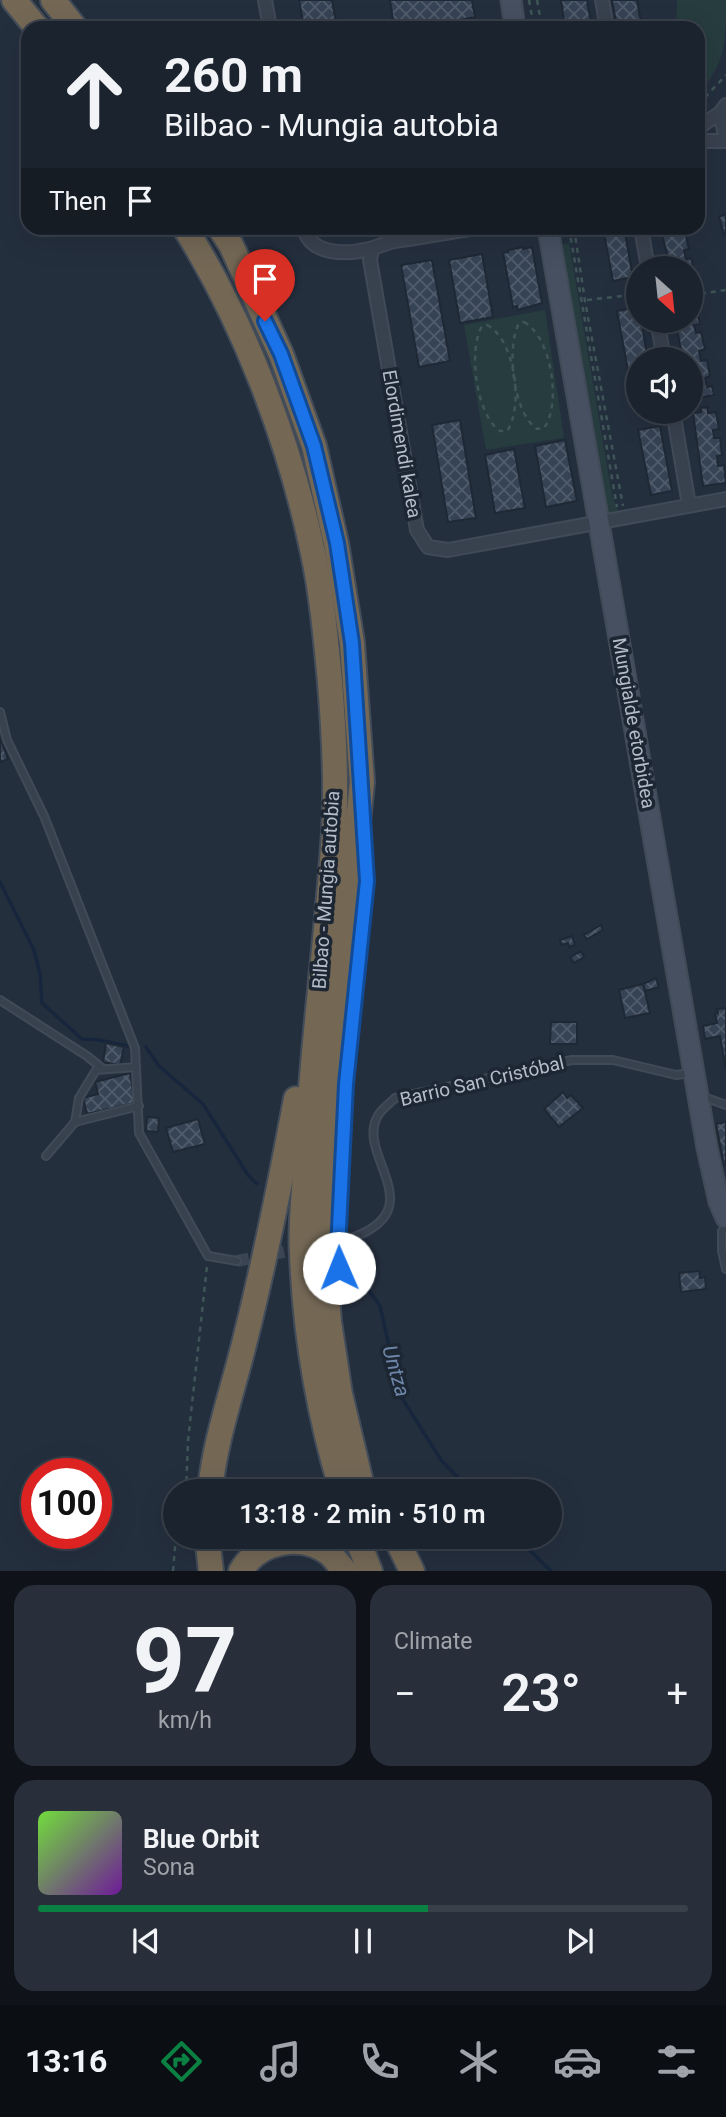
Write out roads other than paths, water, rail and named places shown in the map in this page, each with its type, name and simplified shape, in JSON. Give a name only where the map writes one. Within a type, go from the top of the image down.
[{"type":"highway","points":[[14,0],[31,21]]},
{"type":"highway","points":[[53,0],[70,21]]},
{"type":"highway","name":"Bilbao - Mungia autobia","points":[[190,235],[203,256],[254,360],[286,453],[314,554],[326,639],[334,744],[334,830],[309,1102],[302,1252],[308,1328],[318,1393],[338,1479]]},
{"type":"highway","name":"Bilbao - Mungia autobia","points":[[224,235],[277,346],[314,446],[337,543],[352,643],[362,782],[329,1108],[323,1248],[329,1322],[340,1394],[360,1479]]},
{"type":"highway","points":[[362,782],[367,881],[346,1084],[338,1249],[342,1305],[353,1382],[368,1458],[375,1479]]},
{"type":"highway","points":[[212,1479],[224,1418],[272,1226],[319,985]]},
{"type":"highway","points":[[241,1571],[255,1555],[282,1542],[304,1543],[329,1554],[345,1571]]},
{"type":"highway","points":[[208,1549],[211,1571]]},
{"type":"highway","points":[[361,1549],[370,1571]]},
{"type":"highway","points":[[383,1549],[392,1571]]},
{"type":"highway","points":[[402,1549],[412,1571]]},
{"type":"street","points":[[265,0],[269,21]]},
{"type":"street","points":[[511,0],[514,21]]},
{"type":"street","points":[[602,0],[606,21]]},
{"type":"street","points":[[705,123],[723,109]]},
{"type":"street","points":[[705,141],[726,140],[723,109]]},
{"type":"street","points":[[306,235],[314,246],[339,253],[372,249],[384,243],[433,235]]},
{"type":"street","name":"Mungialde etorbidea","points":[[549,235],[699,1095],[720,1176],[726,1218]]},
{"type":"street","points":[[642,235],[646,256]]},
{"type":"street","name":"Elordimendi kalea","points":[[372,249],[370,260],[417,530],[423,541],[428,547],[448,551],[599,523]]},
{"type":"street","points":[[675,424],[689,505]]},
{"type":"street","points":[[599,523],[726,499]]},
{"type":"lane","points":[[0,712],[7,740],[44,816],[135,1048],[139,1133],[208,1256],[237,1261]]},
{"type":"lane","points":[[0,1000],[103,1069]]},
{"type":"lane","name":"Barrio San Cristóbal","points":[[349,1239],[368,1233],[387,1213],[389,1184],[376,1154],[374,1129],[378,1115],[395,1098],[572,1060],[613,1060],[676,1075],[695,1072]]},
{"type":"lane","points":[[46,1156],[75,1122],[79,1098],[96,1070],[136,1067]]},
{"type":"lane","points":[[699,1095],[726,1105]]},
{"type":"lane","points":[[75,1122],[139,1106]]},
{"type":"lane","points":[[726,1228],[722,1231],[726,1269]]},
{"type":"waterway","name":"Untza","points":[[0,882],[34,950],[40,974],[42,1003],[82,1039],[128,1046]]},
{"type":"waterway","name":"Untza","points":[[146,1047],[159,1066],[203,1104],[248,1175],[257,1184]]},
{"type":"waterway","name":"Untza","points":[[359,1277],[380,1306],[400,1395],[441,1460],[459,1479]]},
{"type":"waterway","name":"Untza","points":[[528,1549],[551,1571]]},
{"type":"tunnel","points":[[237,1261],[349,1239]]}]
